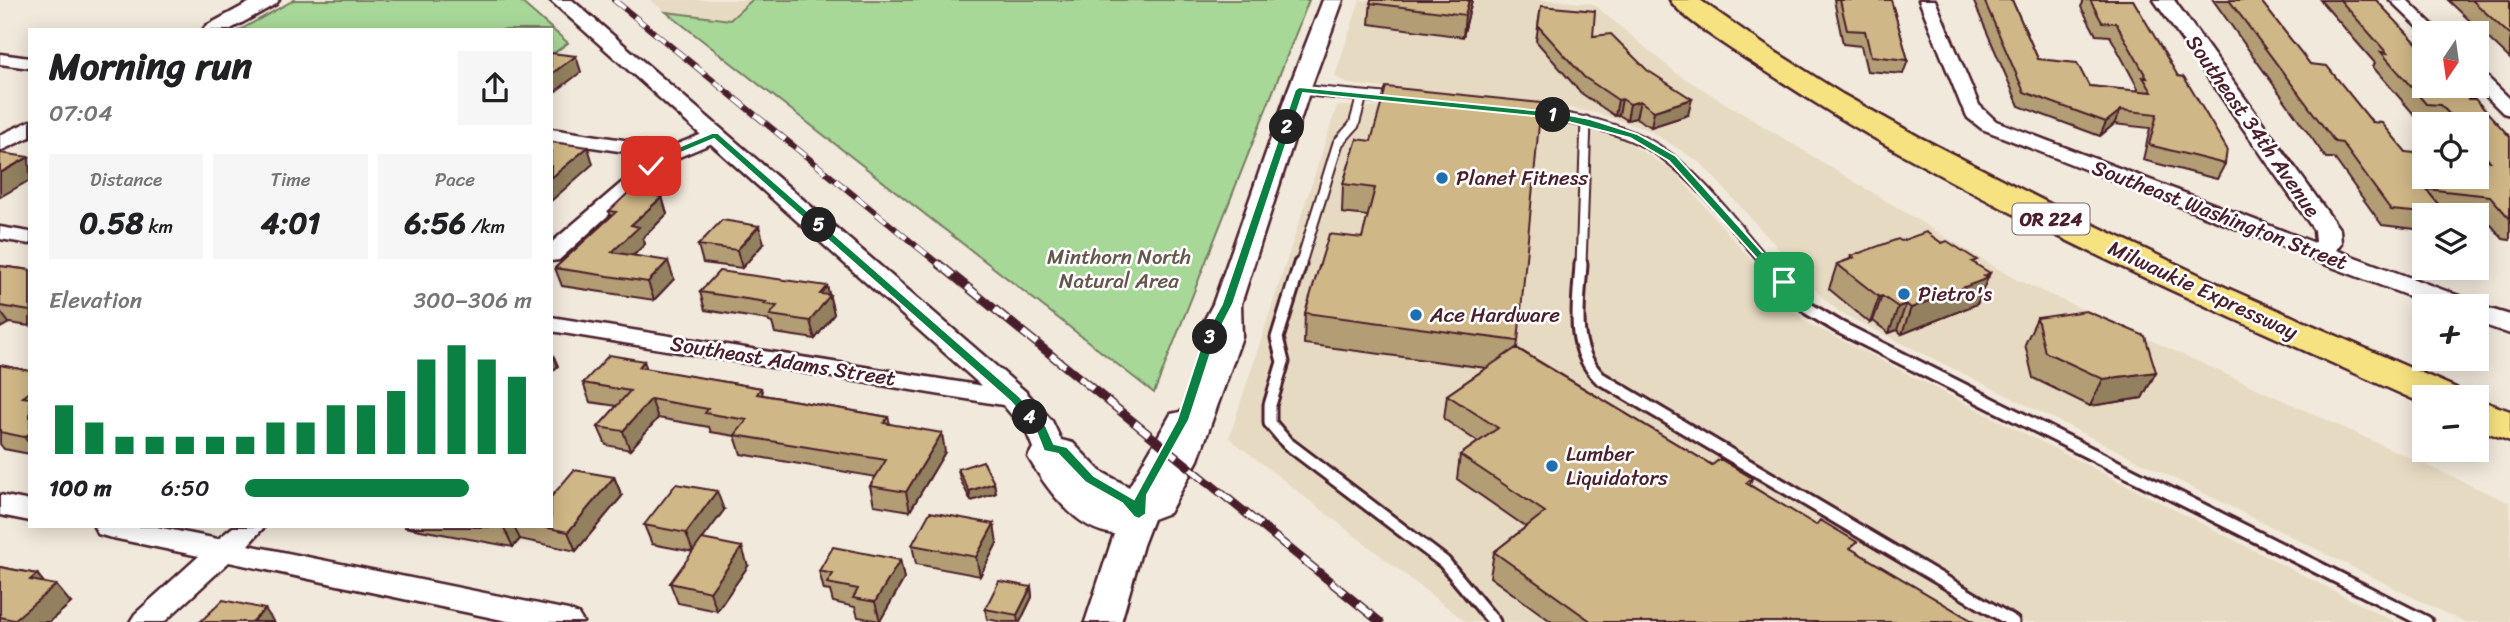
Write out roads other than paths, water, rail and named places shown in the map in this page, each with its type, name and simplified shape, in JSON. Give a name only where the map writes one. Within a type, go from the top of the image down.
[{"type":"highway","name":"Milwaukie Expressway","points":[[1683,0],[1737,42],[1929,156],[2077,231],[2416,385]]},
{"type":"highway","points":[[2489,418],[2510,427]]},
{"type":"street","points":[[217,28],[269,0]]},
{"type":"street","points":[[560,0],[1015,399],[1041,429],[1049,448],[1044,457],[1055,476],[1080,502],[1112,522],[1157,506],[1186,449],[1228,337],[1227,304],[1299,90],[1333,0]]},
{"type":"street","name":"Southeast Washington Street","points":[[1927,0],[1970,105],[1981,120],[2022,139],[2428,294]]},
{"type":"street","name":"Southeast 34th Avenue","points":[[2164,0],[2327,230],[2329,243],[2320,253]]},
{"type":"street","points":[[2398,0],[2420,21]]},
{"type":"street","points":[[0,59],[28,63]]},
{"type":"street","points":[[2489,89],[2510,109]]},
{"type":"street","points":[[0,144],[28,129]]},
{"type":"street","points":[[553,135],[672,153]]},
{"type":"street","points":[[553,253],[651,166],[672,153],[715,135]]},
{"type":"street","points":[[0,233],[28,238]]},
{"type":"street","points":[[2489,317],[2510,325]]},
{"type":"street","name":"Southeast Adams Street","points":[[553,324],[1015,399]]},
{"type":"street","points":[[0,505],[28,511]]},
{"type":"street","points":[[1102,622],[1126,545],[1139,514]]},
{"type":"street","points":[[113,528],[568,622]]},
{"type":"street","points":[[145,622],[249,528]]},
{"type":"lane","points":[[1299,90],[1403,100]]},
{"type":"lane","points":[[1362,96],[1354,125],[1338,143],[1277,338],[1283,362],[1270,405],[1270,423],[1287,443],[1444,562],[1494,622]]},
{"type":"lane","points":[[1516,110],[1586,121],[1633,136],[1672,159],[1809,309],[1839,327],[2426,622]]},
{"type":"lane","points":[[1586,121],[1578,332],[1580,352],[1587,367],[1600,378],[2013,622]]},
{"type":"railway","points":[[614,0],[941,266]]},
{"type":"railway","points":[[939,264],[1380,622]]},
{"type":"place","name":"Planet Fitness","points":[[1442,178]]},
{"type":"place","name":"Pietro's","points":[[1904,294]]},
{"type":"place","name":"Ace Hardware","points":[[1416,315]]},
{"type":"place","name":"Lumber Liquidators","points":[[1552,466]]},
{"type":"park label","name":"Minthorn North Natural Area","points":[[1119,269]]}]
